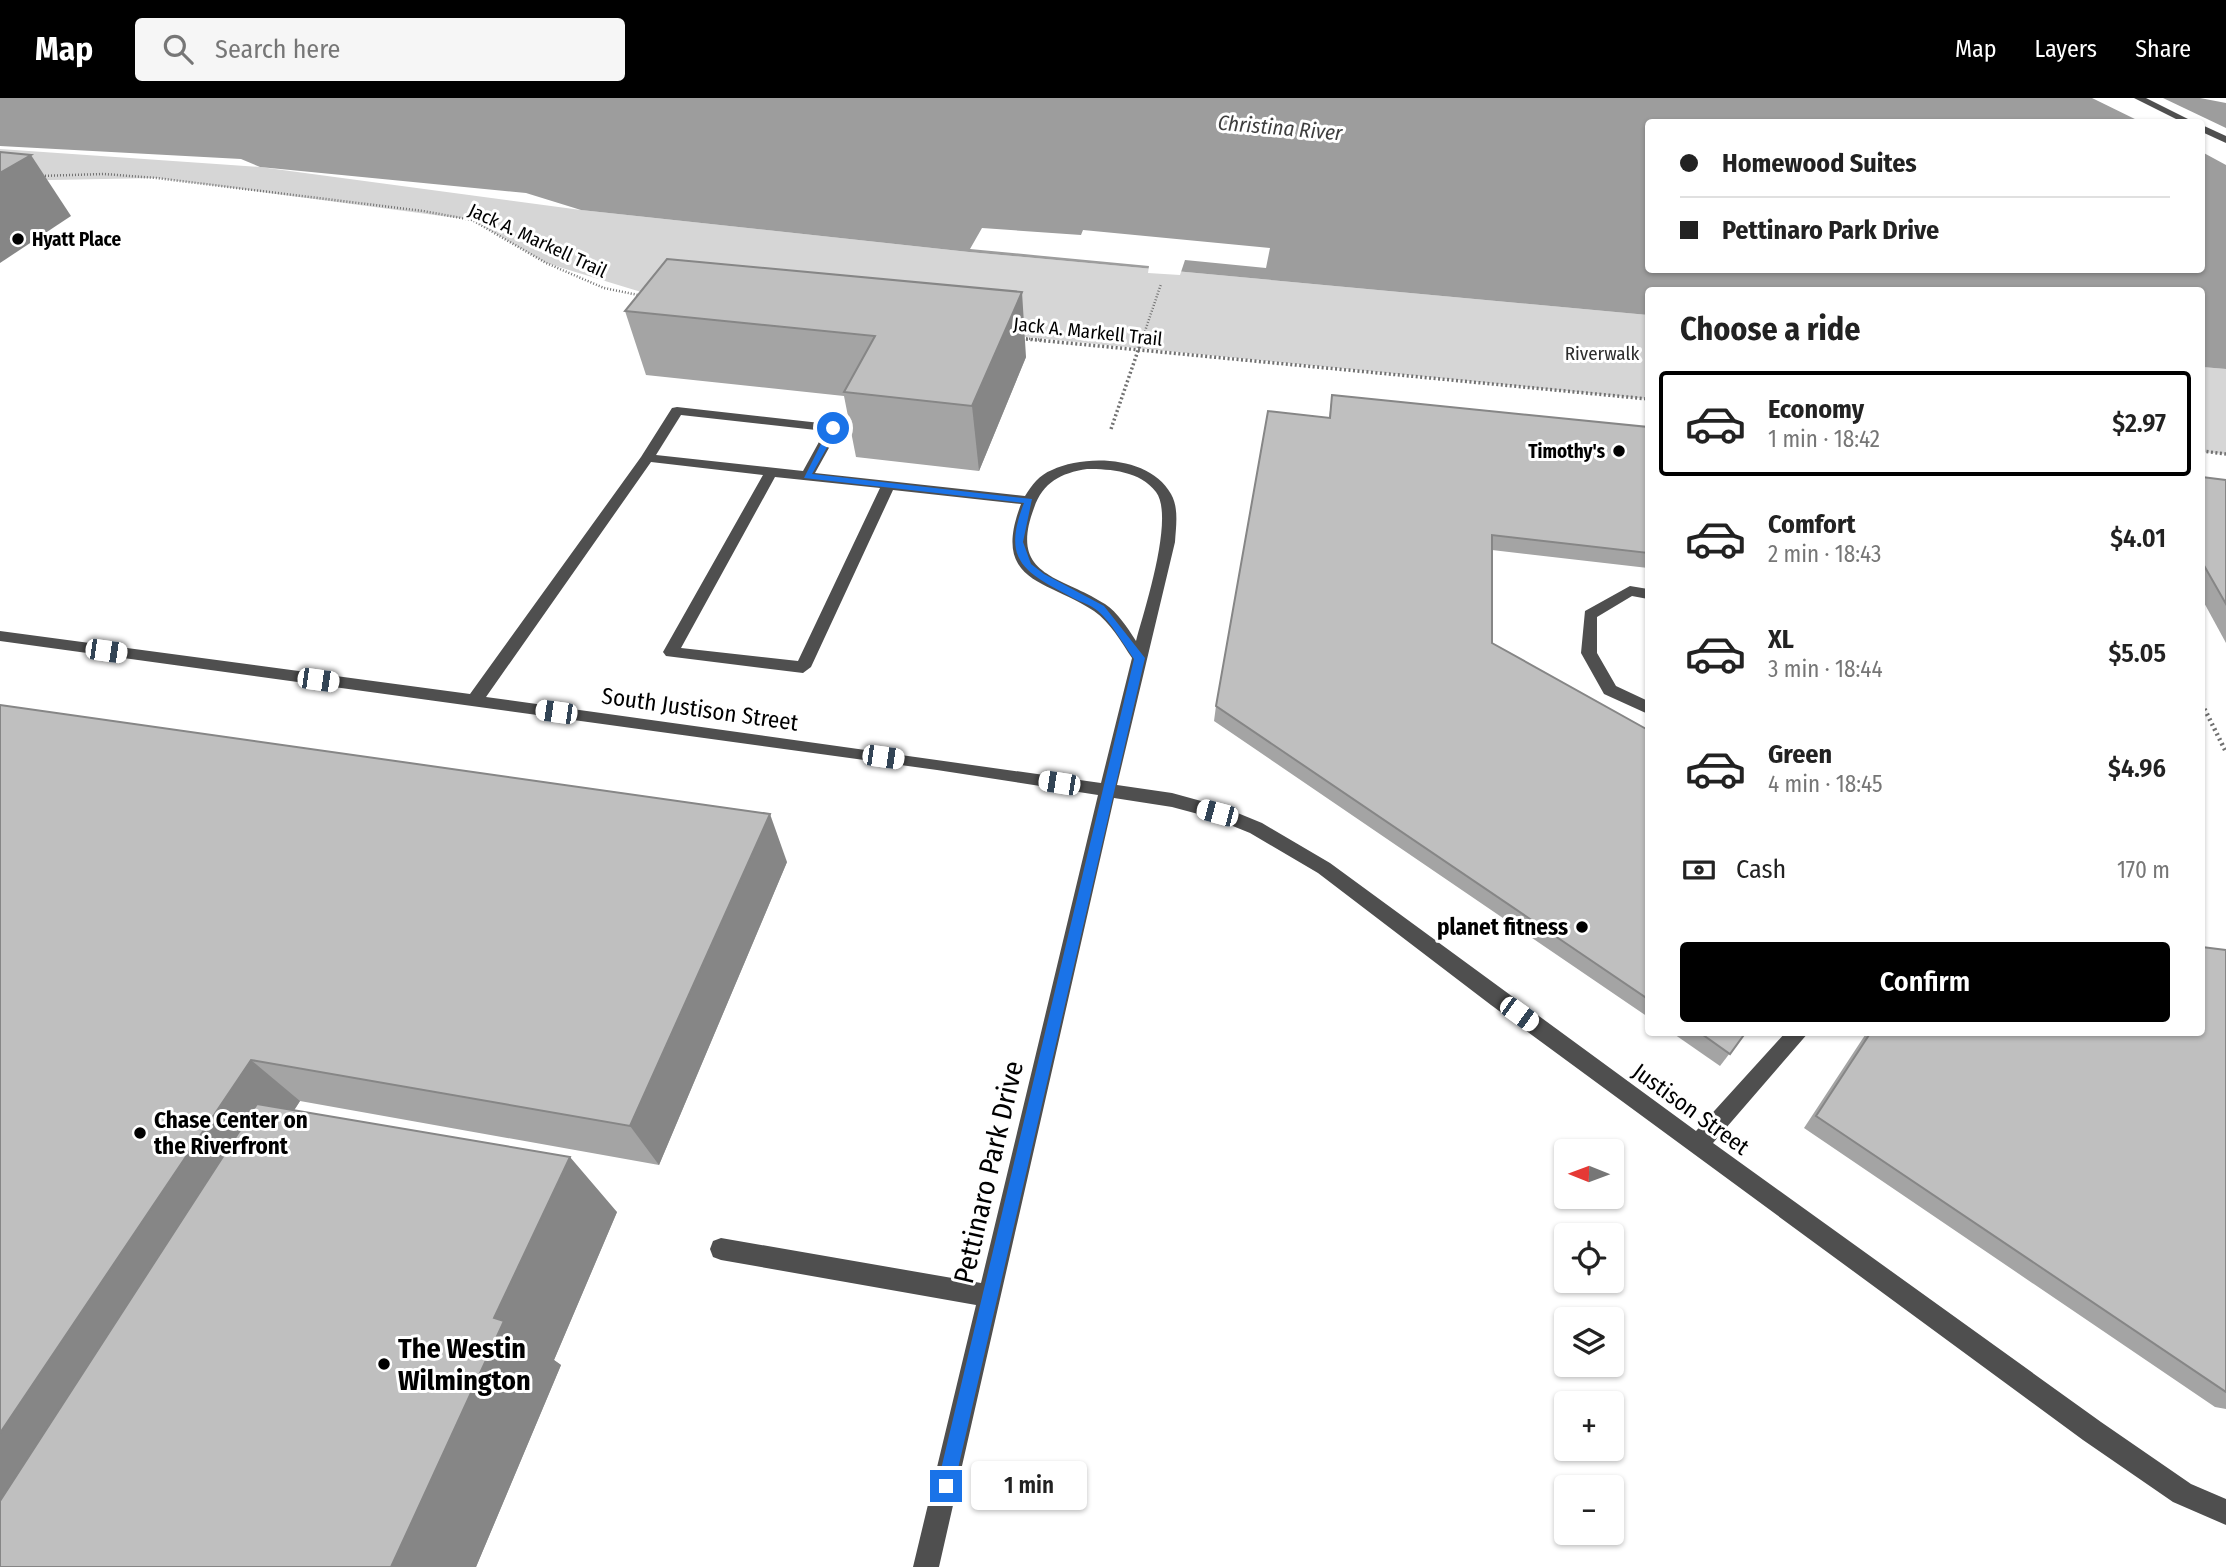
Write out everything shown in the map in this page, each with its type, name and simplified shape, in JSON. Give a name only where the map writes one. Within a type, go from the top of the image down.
[{"type":"street","points":[[2139,98],[2183,119]]},
{"type":"street","points":[[2205,130],[2226,140]]},
{"type":"street","points":[[474,701],[647,458],[677,411],[833,428],[807,476]]},
{"type":"street","points":[[647,458],[1029,501]]},
{"type":"street","name":"Pettinaro Park Drive","points":[[926,1567],[1107,791],[1140,658],[1168,542],[1168,502],[1162,490],[1151,480],[1130,469],[1098,465],[1077,466],[1059,471],[1044,480],[1029,501],[1021,523],[1019,542],[1026,565],[1041,577],[1101,608],[1140,658]]},
{"type":"street","points":[[771,472],[671,652],[803,667],[888,485]]},
{"type":"street","points":[[1645,594],[1630,591],[1590,615],[1589,653],[1610,690],[1645,707]]},
{"type":"street","name":"South Justison Street","points":[[0,636],[937,764],[1107,791]]},
{"type":"street","name":"Justison Street","points":[[1107,791],[1172,800],[1217,813],[1290,846],[1324,868],[2119,1450],[2182,1493],[2226,1512]]},
{"type":"street","points":[[1698,1144],[1795,1036]]},
{"type":"street","points":[[721,1249],[990,1296]]},
{"type":"path","name":"Jack A. Markell Trail","points":[[32,177],[104,174],[156,178],[423,211],[472,220],[546,264],[604,288],[651,297]]},
{"type":"path","points":[[1098,465],[1161,284]]},
{"type":"path","name":"Jack A. Markell Trail","points":[[1014,337],[1645,399]]},
{"type":"path","points":[[2205,452],[2226,454]]},
{"type":"path","points":[[2205,710],[2226,752]]},
{"type":"green space","name":"Riverwalk","points":[[0,149],[260,167],[581,210],[969,252],[1645,315],[1645,399],[674,302],[546,263],[472,220],[156,178],[0,181]]},
{"type":"green space","points":[[2205,367],[2226,369],[2226,454],[2205,452]]},
{"type":"water","name":"Christina River","points":[[0,98],[2200,98],[2226,103],[2226,369],[2205,367],[2205,287],[1645,287],[1645,315],[969,252],[581,210],[526,193],[260,167],[241,159],[0,146]]},
{"type":"pier","points":[[2092,98],[2163,98],[2226,128],[2226,165],[2205,154],[2205,119],[2135,119]]},
{"type":"pier","points":[[982,228],[1081,235],[1083,230],[1270,248],[1266,268],[1185,260],[1180,275],[1148,273],[1149,266],[970,249]]},
{"type":"building","points":[[0,152],[31,155],[0,173]]},
{"type":"building","points":[[667,259],[1022,292],[972,406],[844,392],[875,336],[625,311]]},
{"type":"building","points":[[1332,395],[1645,427],[1645,553],[1492,535],[1492,643],[1645,728],[1645,997],[1216,706],[1268,411],[1330,418]]},
{"type":"building","points":[[2205,477],[2226,480],[2226,604],[2205,567]]},
{"type":"building","name":"Chase Center on the Riverfront","points":[[0,705],[770,814],[630,1126],[251,1060],[0,1433]]},
{"type":"building","points":[[2205,947],[2226,950],[2226,1392],[1816,1116],[1868,1036],[2205,1036]]},
{"type":"building","points":[[1705,1036],[1743,1036],[1730,1054]]},
{"type":"building","name":"The Westin Wilmington","points":[[257,1104],[570,1157],[494,1318],[504,1321],[391,1567],[0,1567],[0,1501]]},
{"type":"place","name":"Hyatt Place","points":[[18,239]]},
{"type":"place","name":"Timothy's","points":[[1619,451]]},
{"type":"place","name":"planet fitness","points":[[1582,927]]},
{"type":"place","name":"Chase Center on the Riverfront","points":[[140,1133]]},
{"type":"place","name":"The Westin Wilmington","points":[[384,1364]]},
{"type":"route","points":[[833,428],[807,476],[1029,501],[1021,523],[1019,542],[1026,565],[1041,577],[1101,608],[1140,658],[946,1486]]}]
